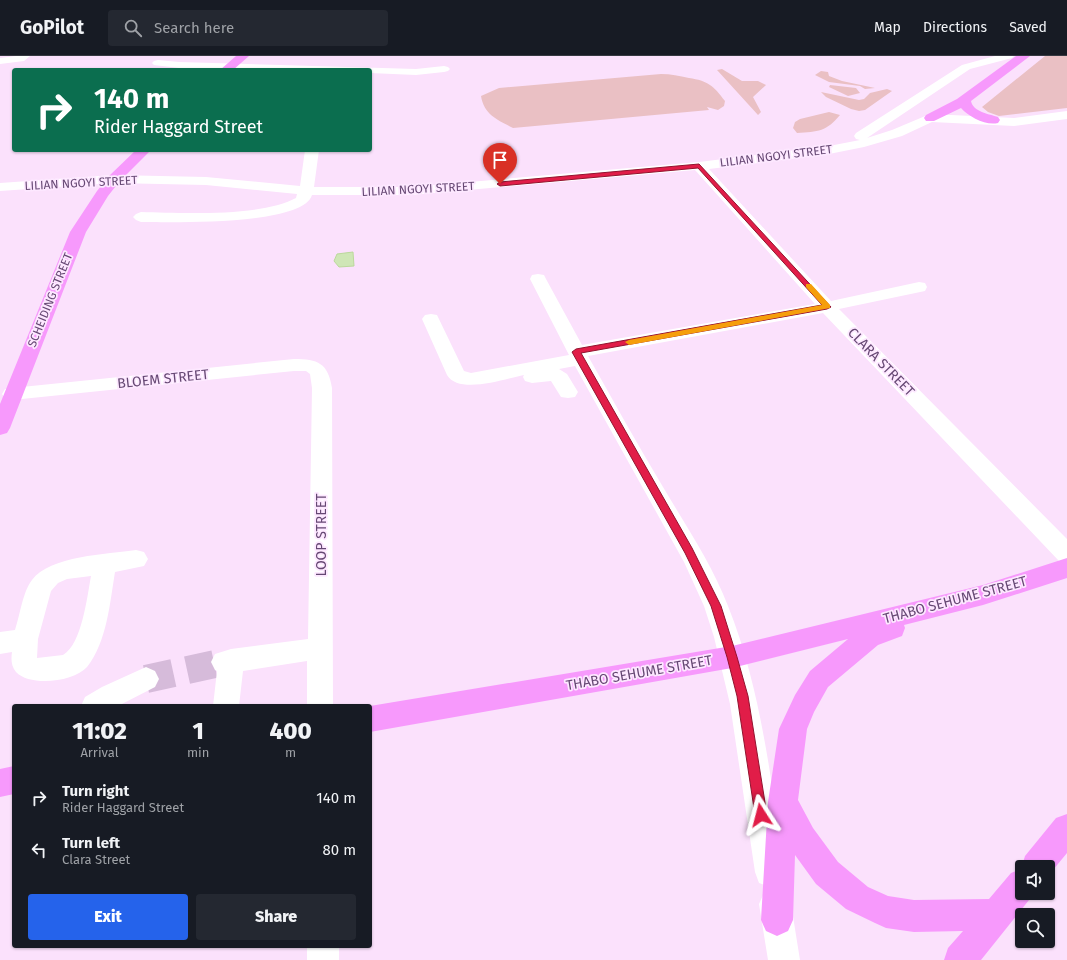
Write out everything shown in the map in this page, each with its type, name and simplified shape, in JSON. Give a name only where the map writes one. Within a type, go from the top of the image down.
[{"type":"main road","points":[[229,68],[243,56]]},
{"type":"main road","points":[[930,118],[950,109],[966,99],[1011,64],[1024,56]]},
{"type":"main road","points":[[966,99],[966,106],[973,113],[994,120]]},
{"type":"main road","name":"SCHEIDING STREET","points":[[0,428],[12,394],[78,232],[102,194],[114,179],[142,152]]},
{"type":"main road","name":"THABO SEHUME STREET","points":[[372,718],[732,657],[983,595],[1067,568]]},
{"type":"main road","points":[[777,920],[783,802],[793,729],[804,704],[819,678],[869,637],[983,595]]},
{"type":"main road","points":[[0,783],[12,780]]},
{"type":"main road","points":[[783,802],[802,839],[827,873],[857,898],[886,912],[914,916],[997,915]]},
{"type":"main road","points":[[1042,860],[1067,829]]},
{"type":"main road","points":[[960,960],[1015,893]]},
{"type":"street","points":[[0,61],[20,59],[24,56]]},
{"type":"street","points":[[258,56],[261,59],[284,67]]},
{"type":"street","points":[[843,147],[876,128],[966,67],[1008,56]]},
{"type":"street","points":[[158,63],[229,68],[300,68]]},
{"type":"street","points":[[372,70],[416,72],[444,69]]},
{"type":"street","points":[[930,118],[1014,122],[1067,115]]},
{"type":"street","name":"LILIAN NGOYI STREET","points":[[0,187],[114,179],[206,181],[306,190],[411,191],[699,166],[828,150],[896,133],[930,118]]},
{"type":"street","points":[[141,217],[206,217],[272,211],[299,204],[303,200],[306,190],[312,152]]},
{"type":"street","name":"CLARA STREET","points":[[699,166],[827,307],[1067,554]]},
{"type":"street","points":[[538,279],[581,361],[689,551],[716,606],[732,657],[742,696],[784,960]]},
{"type":"street","points":[[431,319],[456,376],[462,379],[470,379],[581,361],[919,287]]},
{"type":"street","points":[[476,388],[551,374],[557,375],[564,385],[581,361]]},
{"type":"street","name":"BLOEM STREET","points":[[12,394],[294,365],[313,366]]},
{"type":"street","name":"LOOP STREET","points":[[313,366],[317,369],[321,376],[322,388],[320,704]]},
{"type":"street","points":[[105,564],[90,635],[84,651],[76,661],[64,667],[42,671],[29,668],[24,663],[25,639],[40,587],[50,576],[65,570],[136,559]]},
{"type":"street","points":[[0,643],[25,639]]},
{"type":"street","points":[[226,704],[228,661],[320,648]]},
{"type":"street","points":[[97,704],[146,679]]},
{"type":"street","points":[[323,948],[323,960]]},
{"type":"shaded area","points":[[1045,56],[1067,56],[1067,108],[999,116],[988,112],[982,107]]},
{"type":"shaded area","points":[[722,69],[742,81],[758,81],[766,85],[753,97],[761,112],[758,115],[717,70]]},
{"type":"shaded area","points":[[821,71],[828,72],[829,76],[842,81],[875,88],[865,89],[860,86],[829,82],[815,75]]},
{"type":"shaded area","points":[[668,74],[706,82],[713,87],[725,101],[724,106],[718,110],[707,107],[709,110],[513,128],[492,116],[488,112],[481,96],[499,88]]},
{"type":"shaded area","points":[[830,85],[856,88],[860,93],[848,96],[829,87]]},
{"type":"shaded area","points":[[887,89],[892,91],[865,110],[859,111],[851,109],[826,97],[821,92],[859,100],[864,99],[870,93]]},
{"type":"shaded area","points":[[829,112],[840,115],[822,130],[797,133],[793,128],[795,122],[800,119]]},
{"type":"shaded area","points":[[353,252],[354,266],[339,267],[334,261],[337,254]]},
{"type":"tunnel","points":[[146,679],[224,662]]},
{"type":"slow traffic","points":[[629,342],[827,307],[808,286]]},
{"type":"route","points":[[500,184],[699,166],[827,307],[576,352],[689,551],[716,606],[732,657],[742,696],[761,815]]}]
